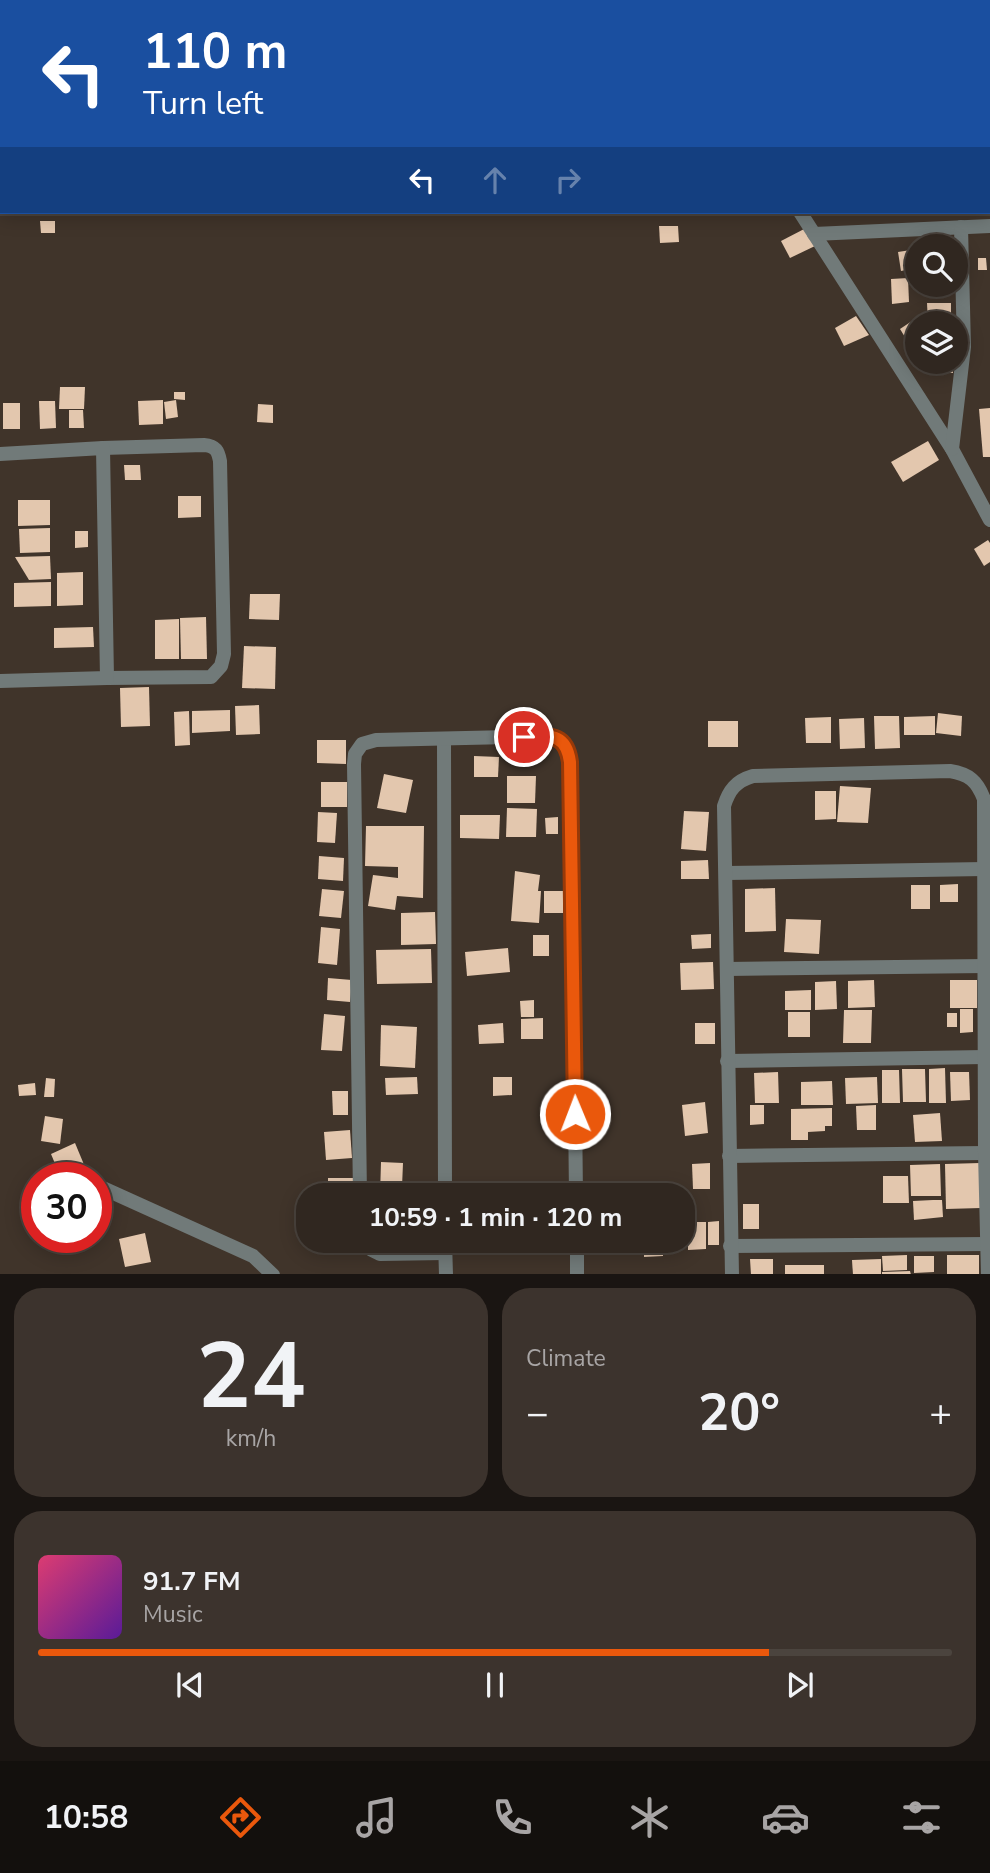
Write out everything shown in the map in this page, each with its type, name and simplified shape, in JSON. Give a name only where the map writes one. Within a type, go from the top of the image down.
[{"type":"street","points":[[801,214],[952,449],[990,520]]},
{"type":"street","points":[[814,234],[990,226]]},
{"type":"street","points":[[952,449],[964,347],[961,227]]},
{"type":"street","points":[[0,454],[204,445],[215,448],[220,461],[224,641],[221,666],[211,677],[0,681]]},
{"type":"street","points":[[103,448],[107,678]]},
{"type":"street","points":[[360,1183],[354,764],[358,748],[368,741],[551,736],[559,739],[569,751],[576,1183]]},
{"type":"street","points":[[444,740],[445,1183]]},
{"type":"street","points":[[732,1274],[724,806],[733,786],[742,779],[777,774],[950,771],[972,778],[979,786],[984,799],[988,1274]]},
{"type":"street","points":[[726,873],[985,869]]},
{"type":"street","points":[[727,969],[986,966]]},
{"type":"street","points":[[727,1061],[985,1057]]},
{"type":"street","points":[[729,1156],[985,1153]]},
{"type":"street","points":[[112,1192],[253,1256],[272,1274]]},
{"type":"street","points":[[730,1246],[988,1244]]},
{"type":"street","points":[[445,1253],[446,1274]]},
{"type":"street","points":[[577,1253],[577,1274]]},
{"type":"building","points":[[40,221],[55,221],[55,233],[41,233]]},
{"type":"building","points":[[659,226],[678,226],[679,242],[660,243]]},
{"type":"building","points":[[808,227],[815,246],[790,258],[781,241]]},
{"type":"building","points":[[905,251],[905,270],[901,271],[898,252]]},
{"type":"building","points":[[978,258],[986,258],[987,270],[978,270]]},
{"type":"building","points":[[905,278],[905,297],[909,297],[909,302],[892,304],[891,279]]},
{"type":"building","points":[[927,303],[951,303],[951,311],[927,311]]},
{"type":"building","points":[[856,316],[869,335],[844,346],[835,328]]},
{"type":"building","points":[[60,387],[85,387],[84,409],[59,409]]},
{"type":"building","points":[[174,392],[185,392],[185,400],[174,399]]},
{"type":"building","points":[[163,400],[163,424],[139,425],[138,401]]},
{"type":"building","points":[[176,400],[178,417],[166,419],[164,402]]},
{"type":"building","points":[[39,401],[55,401],[56,428],[40,429]]},
{"type":"building","points":[[3,403],[20,403],[20,429],[3,429]]},
{"type":"building","points":[[258,404],[273,405],[273,423],[257,422]]},
{"type":"building","points":[[990,408],[990,457],[983,457],[979,409]]},
{"type":"building","points":[[69,410],[83,410],[84,428],[69,428]]},
{"type":"building","points":[[928,441],[939,460],[903,482],[891,462]]},
{"type":"building","points":[[124,465],[140,465],[141,480],[125,480]]},
{"type":"building","points":[[178,496],[201,496],[201,517],[178,518]]},
{"type":"building","points":[[18,500],[50,500],[50,525],[18,526]]},
{"type":"building","points":[[50,528],[50,552],[20,553],[19,529]]},
{"type":"building","points":[[75,531],[88,531],[88,547],[75,548]]},
{"type":"building","points":[[988,540],[990,562],[984,566],[974,549]]},
{"type":"building","points":[[50,556],[51,579],[29,580],[15,557]]},
{"type":"building","points":[[83,572],[83,605],[57,606],[57,573]]},
{"type":"building","points":[[51,582],[51,606],[14,607],[14,583]]},
{"type":"building","points":[[250,594],[280,594],[279,620],[249,619]]},
{"type":"building","points":[[206,617],[207,659],[181,659],[180,618]]},
{"type":"building","points":[[179,619],[179,659],[155,659],[155,620]]},
{"type":"building","points":[[93,627],[94,647],[54,648],[54,628]]},
{"type":"building","points":[[244,646],[276,647],[275,689],[242,688]]},
{"type":"building","points":[[149,687],[150,726],[121,727],[120,688]]},
{"type":"building","points":[[259,705],[260,734],[236,735],[235,706]]},
{"type":"building","points":[[230,710],[230,731],[192,733],[192,711]]},
{"type":"building","points":[[189,711],[190,745],[175,746],[174,712]]},
{"type":"building","points":[[938,713],[962,716],[961,736],[936,733]]},
{"type":"building","points":[[874,716],[899,716],[900,748],[875,749]]},
{"type":"building","points":[[935,716],[935,735],[904,735],[904,717]]},
{"type":"building","points":[[831,717],[831,743],[806,743],[805,718]]},
{"type":"building","points":[[864,718],[865,748],[840,749],[839,719]]},
{"type":"building","points":[[708,721],[738,721],[738,747],[708,747]]},
{"type":"building","points":[[317,740],[346,740],[346,764],[317,763]]},
{"type":"building","points":[[474,756],[499,757],[498,777],[474,777]]},
{"type":"building","points":[[384,774],[413,780],[406,813],[377,808]]},
{"type":"building","points":[[507,776],[536,776],[535,803],[507,803]]},
{"type":"building","points":[[321,782],[347,782],[347,807],[321,807]]},
{"type":"building","points":[[840,786],[871,788],[868,823],[837,822]]},
{"type":"building","points":[[815,791],[836,791],[836,819],[815,820]]},
{"type":"building","points":[[507,808],[537,809],[536,837],[506,837]]},
{"type":"building","points":[[684,811],[709,812],[706,851],[681,849]]},
{"type":"building","points":[[318,812],[337,813],[335,843],[317,842]]},
{"type":"building","points":[[460,815],[500,815],[499,839],[460,838]]},
{"type":"building","points":[[558,817],[558,834],[546,834],[545,818]]},
{"type":"building","points":[[366,826],[424,826],[423,898],[397,896],[395,910],[368,906],[373,875],[398,878],[398,867],[365,866]]},
{"type":"building","points":[[319,856],[344,858],[343,881],[318,879]]},
{"type":"building","points":[[708,860],[709,879],[681,879],[681,861]]},
{"type":"building","points":[[515,871],[540,875],[539,923],[511,921]]},
{"type":"building","points":[[958,884],[958,902],[940,902],[940,885]]},
{"type":"building","points":[[911,885],[930,885],[930,909],[911,909]]},
{"type":"building","points":[[775,888],[776,931],[745,932],[745,889]]},
{"type":"building","points":[[322,889],[344,891],[341,918],[319,916]]},
{"type":"building","points":[[544,891],[563,891],[563,913],[544,913]]},
{"type":"building","points":[[435,912],[436,944],[401,945],[401,913]]},
{"type":"building","points":[[786,919],[821,920],[819,954],[784,952]]},
{"type":"building","points":[[321,927],[340,929],[337,965],[318,963]]},
{"type":"building","points":[[711,934],[711,948],[692,949],[691,935]]},
{"type":"building","points":[[533,935],[549,935],[549,956],[533,956]]},
{"type":"building","points":[[508,948],[510,972],[467,976],[465,952]]},
{"type":"building","points":[[431,949],[432,983],[377,984],[376,950]]},
{"type":"building","points":[[713,962],[714,989],[681,990],[680,963]]},
{"type":"building","points":[[328,978],[352,980],[350,1002],[327,1000]]},
{"type":"building","points":[[874,980],[875,1007],[848,1008],[848,981]]},
{"type":"building","points":[[950,980],[977,980],[977,1008],[950,1008]]},
{"type":"building","points":[[836,981],[837,1009],[815,1010],[815,982]]},
{"type":"building","points":[[811,990],[811,1010],[785,1010],[785,991]]},
{"type":"building","points":[[534,1000],[534,1017],[521,1017],[520,1001]]},
{"type":"building","points":[[960,1009],[973,1009],[973,1032],[960,1033]]},
{"type":"building","points":[[844,1010],[872,1010],[871,1043],[843,1043]]},
{"type":"building","points":[[788,1012],[810,1012],[810,1037],[788,1037]]},
{"type":"building","points":[[947,1013],[957,1013],[957,1027],[947,1027]]},
{"type":"building","points":[[324,1014],[345,1016],[342,1051],[321,1050]]},
{"type":"building","points":[[543,1018],[543,1039],[521,1039],[521,1019]]},
{"type":"building","points":[[503,1023],[504,1043],[479,1044],[478,1025]]},
{"type":"building","points":[[695,1023],[715,1023],[715,1044],[695,1044]]},
{"type":"building","points":[[381,1025],[417,1027],[415,1068],[380,1066]]},
{"type":"building","points":[[945,1068],[946,1103],[929,1103],[929,1069]]},
{"type":"building","points":[[902,1069],[925,1069],[926,1102],[903,1102]]},
{"type":"building","points":[[882,1070],[899,1070],[900,1103],[882,1103]]},
{"type":"building","points":[[778,1072],[779,1103],[755,1103],[754,1073]]},
{"type":"building","points":[[950,1072],[969,1072],[970,1100],[951,1101]]},
{"type":"building","points":[[417,1077],[418,1094],[386,1095],[385,1078]]},
{"type":"building","points":[[493,1077],[512,1077],[512,1095],[493,1096]]},
{"type":"building","points":[[877,1077],[878,1103],[846,1104],[845,1078]]},
{"type":"building","points":[[46,1078],[55,1079],[54,1097],[44,1097]]},
{"type":"building","points":[[832,1081],[833,1105],[801,1105],[801,1082]]},
{"type":"building","points":[[35,1083],[36,1095],[19,1096],[18,1085]]},
{"type":"building","points":[[332,1091],[348,1091],[348,1115],[333,1115]]},
{"type":"building","points":[[705,1102],[708,1133],[685,1136],[682,1105]]},
{"type":"building","points":[[750,1105],[764,1105],[764,1124],[750,1125]]},
{"type":"building","points":[[876,1105],[876,1130],[857,1130],[856,1106]]},
{"type":"building","points":[[832,1108],[832,1126],[825,1126],[825,1131],[808,1132],[808,1140],[791,1140],[791,1109]]},
{"type":"building","points":[[940,1113],[942,1141],[915,1142],[913,1115]]},
{"type":"building","points":[[45,1116],[63,1119],[60,1144],[41,1141]]},
{"type":"building","points":[[350,1130],[352,1158],[326,1160],[324,1132]]},
{"type":"building","points":[[75,1143],[83,1162],[54,1162],[51,1154]]},
{"type":"building","points":[[381,1162],[403,1163],[402,1183],[380,1183]]},
{"type":"building","points":[[710,1163],[710,1189],[695,1189],[692,1164]]},
{"type":"building","points":[[980,1163],[981,1208],[946,1209],[945,1164]]},
{"type":"building","points":[[940,1164],[941,1196],[911,1196],[910,1165]]},
{"type":"building","points":[[883,1176],[908,1176],[909,1203],[883,1203]]},
{"type":"building","points":[[328,1178],[354,1178],[354,1183],[328,1183]]},
{"type":"building","points":[[942,1200],[943,1217],[914,1220],[913,1201]]},
{"type":"building","points":[[743,1204],[759,1204],[759,1229],[743,1229]]},
{"type":"building","points":[[719,1221],[719,1245],[708,1245],[708,1222]]},
{"type":"building","points":[[695,1222],[706,1222],[706,1249],[695,1250]]},
{"type":"building","points":[[145,1233],[151,1262],[125,1267],[119,1239]]},
{"type":"building","points":[[644,1253],[663,1253],[663,1256],[644,1257]]},
{"type":"building","points":[[907,1255],[907,1270],[883,1271],[882,1256]]},
{"type":"building","points":[[947,1255],[979,1255],[979,1274],[947,1274]]},
{"type":"building","points":[[914,1256],[934,1256],[934,1272],[914,1273]]},
{"type":"building","points":[[750,1259],[773,1259],[773,1274],[751,1274]]},
{"type":"building","points":[[881,1259],[881,1274],[853,1274],[852,1260]]},
{"type":"building","points":[[785,1265],[824,1265],[824,1274],[785,1274]]},
{"type":"building","points":[[910,1271],[911,1274],[882,1274]]},
{"type":"route","points":[[524,737],[551,736],[565,744],[569,751],[575,1114]]}]
